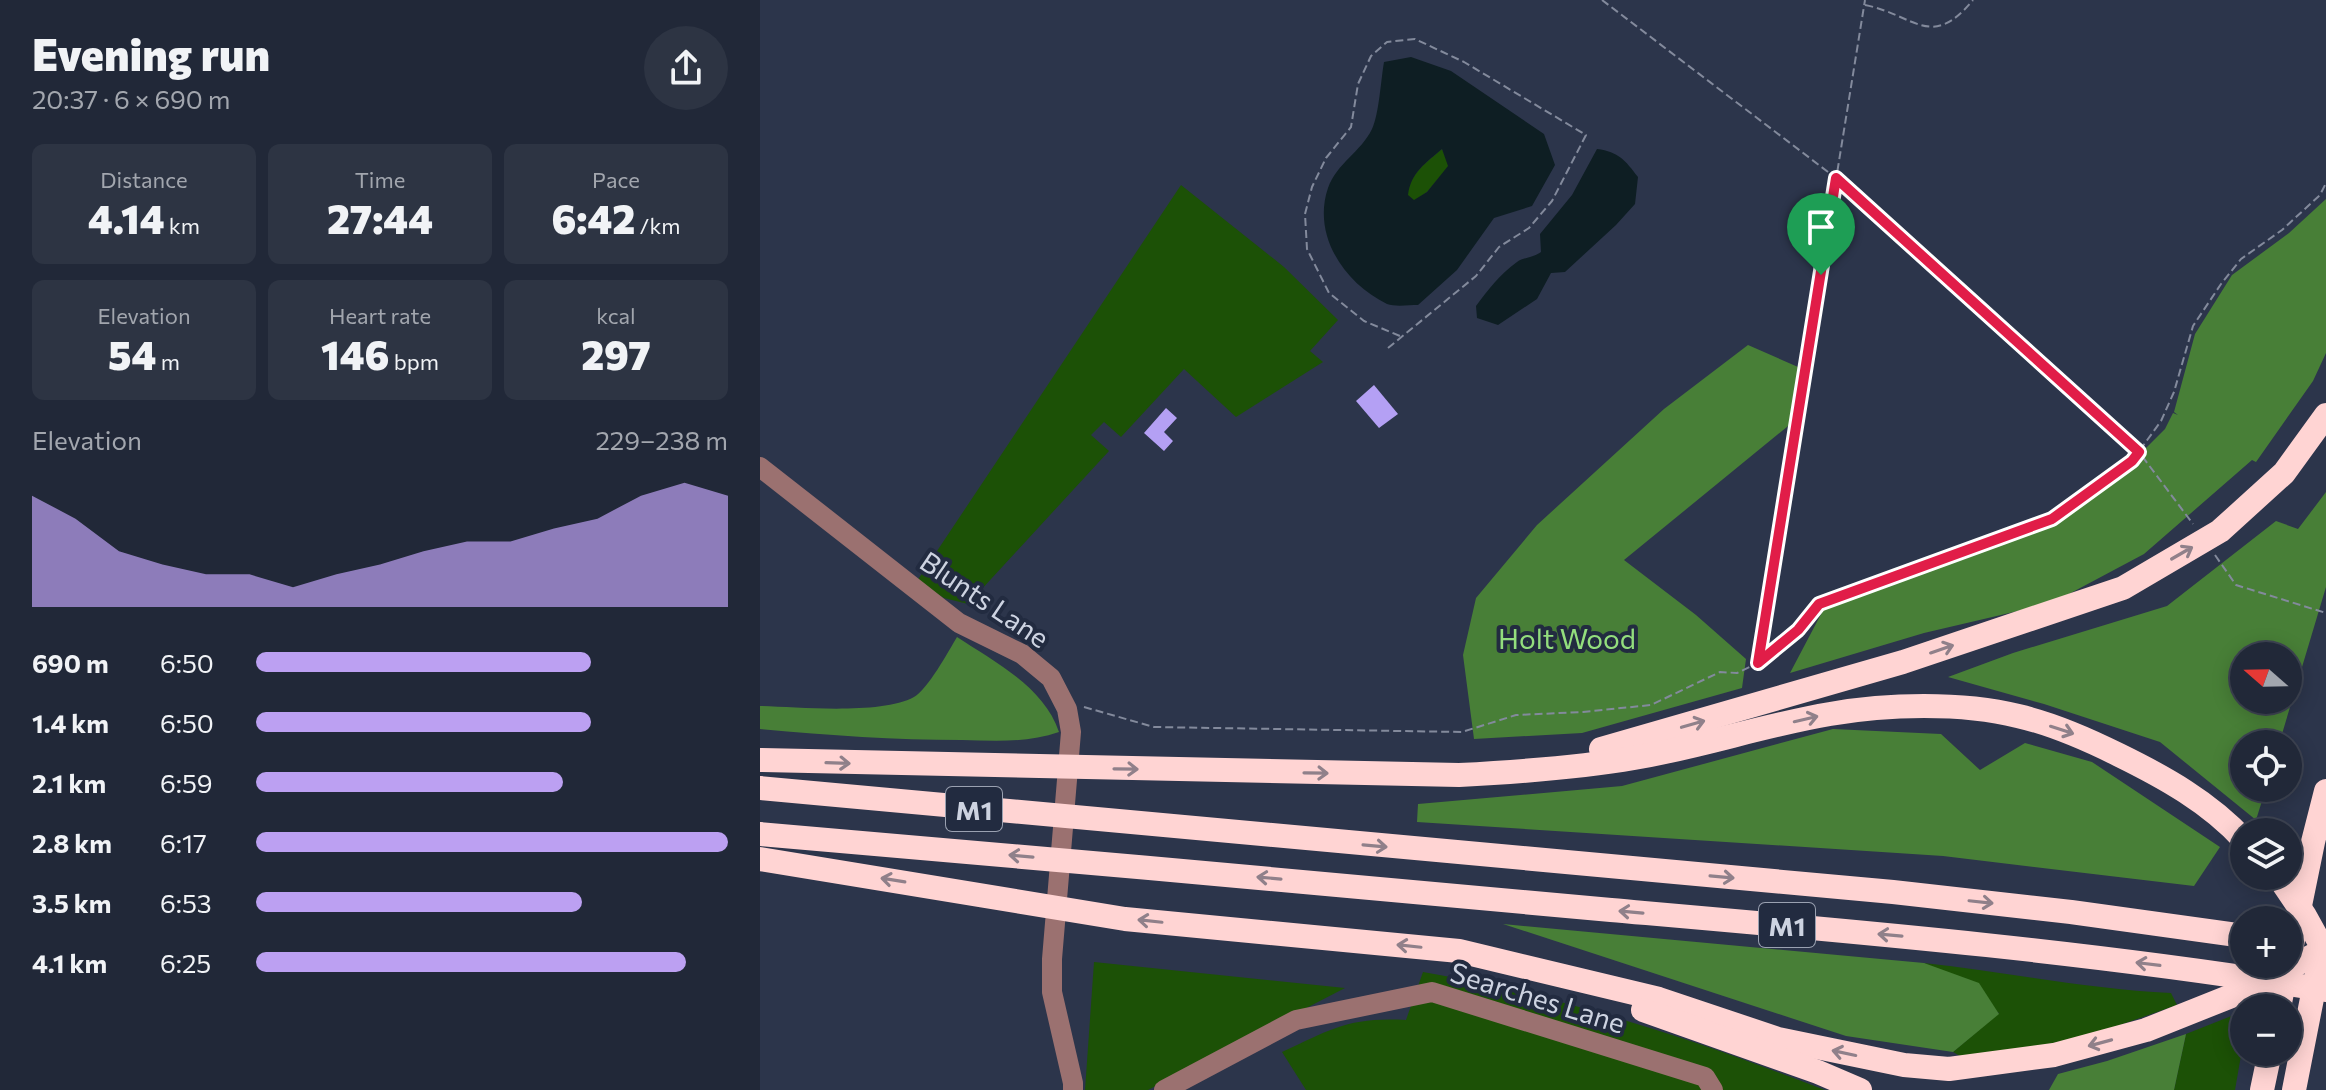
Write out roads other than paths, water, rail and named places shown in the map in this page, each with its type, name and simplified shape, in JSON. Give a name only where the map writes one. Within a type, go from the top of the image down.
[{"type":"highway","points":[[1509,773],[1645,738],[1903,662],[2123,588],[2220,531],[2284,473],[2326,415]]},
{"type":"highway","points":[[760,760],[1443,775],[1509,773],[1634,758],[1831,713],[1896,707],[1966,709],[2017,715],[2080,735],[2165,777],[2230,826]]},
{"type":"highway","name":"M1","points":[[760,788],[1893,892],[2230,934]]},
{"type":"highway","points":[[2300,906],[2326,791]]},
{"type":"highway","name":"M1","points":[[760,834],[1952,940],[2226,973],[2326,990]]},
{"type":"highway","points":[[760,859],[1125,919],[1459,951],[1659,999],[1778,1039],[1904,1065],[1934,1068],[2054,1055],[2174,1020],[2244,991],[2326,951]]},
{"type":"highway","points":[[2287,890],[2326,951]]},
{"type":"highway","points":[[2294,1090],[2326,936]]},
{"type":"highway","points":[[2302,946],[2326,951]]},
{"type":"highway","points":[[1541,969],[1663,1018],[1818,1072],[1860,1090]]},
{"type":"highway","points":[[2262,1090],[2267,1066]]},
{"type":"street","name":"Blunts Lane","points":[[760,467],[959,623],[1022,654],[1051,678],[1067,709],[1071,732],[1052,959],[1052,992],[1073,1090]]},
{"type":"street","name":"Searches Lane","points":[[1164,1090],[1296,1020],[1432,992],[1705,1077],[1713,1090]]},
{"type":"park label","name":"Holt Wood","points":[[1567,638]]}]
